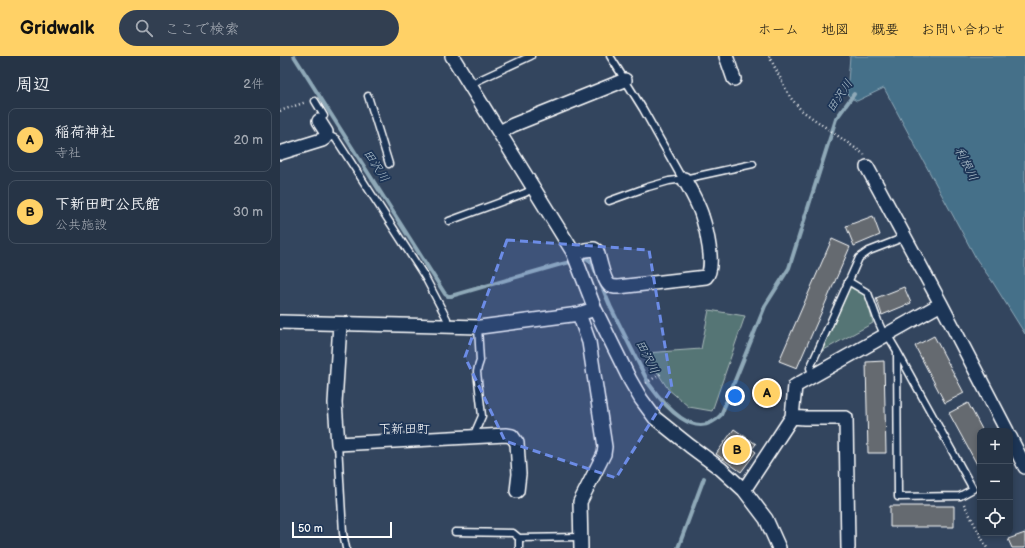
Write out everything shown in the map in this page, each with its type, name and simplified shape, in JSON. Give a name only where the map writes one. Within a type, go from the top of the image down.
[{"type":"street","points":[[452,56],[574,254],[595,309],[641,399],[655,418],[721,469],[744,490],[766,519],[779,548]]},
{"type":"street","points":[[726,56],[734,79]]},
{"type":"street","points":[[500,132],[513,125],[625,80]]},
{"type":"street","points":[[280,153],[325,138],[326,132],[322,119]]},
{"type":"street","points":[[867,167],[1005,428]]},
{"type":"street","points":[[574,254],[594,249],[597,251],[607,281],[610,286],[618,288],[706,277],[710,272],[711,260],[704,224],[694,198],[684,180]]},
{"type":"street","points":[[744,490],[792,417],[795,386],[941,304]]},
{"type":"street","points":[[280,322],[478,327],[579,314],[595,309]]},
{"type":"street","points":[[579,314],[587,335],[605,447],[604,454],[580,502],[580,542]]},
{"type":"street","points":[[340,324],[335,403],[338,444],[506,435],[512,436],[516,440],[520,474],[517,490]]},
{"type":"street","points":[[792,417],[846,418],[848,548]]},
{"type":"street","points":[[1013,443],[1025,467]]},
{"type":"lane","points":[[471,85],[531,56]]},
{"type":"lane","points":[[610,56],[643,108],[684,180]]},
{"type":"lane","points":[[368,96],[389,164]]},
{"type":"lane","points":[[315,101],[322,119]]},
{"type":"lane","points":[[326,134],[336,139],[425,277],[447,319],[447,326]]},
{"type":"lane","points":[[609,201],[669,181],[684,180],[754,164]]},
{"type":"lane","points":[[449,221],[525,193],[534,188]]},
{"type":"lane","points":[[813,376],[810,368],[858,258],[905,237]]},
{"type":"lane","points":[[848,281],[868,293],[882,330],[887,334],[897,351],[973,488],[960,496],[898,497],[897,351]]},
{"type":"lane","points":[[475,437],[475,432],[482,416],[477,372],[480,361],[478,327]]},
{"type":"lane","points":[[338,444],[343,532],[346,548]]},
{"type":"lane","points":[[455,532],[513,533],[519,538],[580,542]]},
{"type":"lane","points":[[519,538],[519,548]]},
{"type":"path","points":[[769,56],[790,97],[807,115],[856,147]]},
{"type":"path","points":[[280,111],[307,102],[315,101]]},
{"type":"path","points":[[642,385],[662,373]]},
{"type":"path","points":[[960,496],[986,548]]},
{"type":"highlighted area","points":[[507,240],[649,250],[672,388],[616,478],[505,441],[465,357]]},
{"type":"green space","points":[[850,287],[866,296],[873,323],[822,351]]},
{"type":"green space","points":[[709,310],[745,316],[712,411],[689,407],[668,389],[645,353],[701,349]]},
{"type":"water","name":"利根川","points":[[850,56],[1025,56],[1025,334],[977,260],[884,88],[857,101],[847,94]]},
{"type":"building","points":[[873,216],[880,235],[854,246],[846,226]]},
{"type":"building","points":[[832,239],[850,247],[797,368],[779,361]]},
{"type":"building","points":[[904,287],[911,303],[882,315],[876,298]]},
{"type":"building","points":[[934,336],[964,393],[945,403],[915,346]]},
{"type":"building","points":[[884,361],[886,453],[868,453],[866,362]]},
{"type":"building","points":[[765,386],[773,390],[768,401],[760,397]]},
{"type":"building","points":[[968,403],[981,428],[977,428],[977,464],[949,413]]},
{"type":"building","points":[[734,429],[756,444],[752,449],[756,452],[741,472],[716,454]]},
{"type":"building","points":[[890,506],[954,506],[954,527],[890,527]]},
{"type":"building","points":[[1025,533],[1025,548],[1012,548],[1008,539]]},
{"type":"waterway","name":"田沢川","points":[[294,56],[445,294],[451,296],[587,258],[592,263],[611,308],[649,384],[663,402],[681,418],[691,423],[701,425],[711,423],[721,415],[765,306],[789,268],[836,119],[854,94]]},
{"type":"waterway","name":"田沢川","points":[[678,548],[704,478]]},
{"type":"place","name":"稲荷神社","points":[[767,393]]},
{"type":"place","name":"下新田町公民館","points":[[737,450]]},
{"type":"district","name":"下新田町","points":[[404,429]]}]
